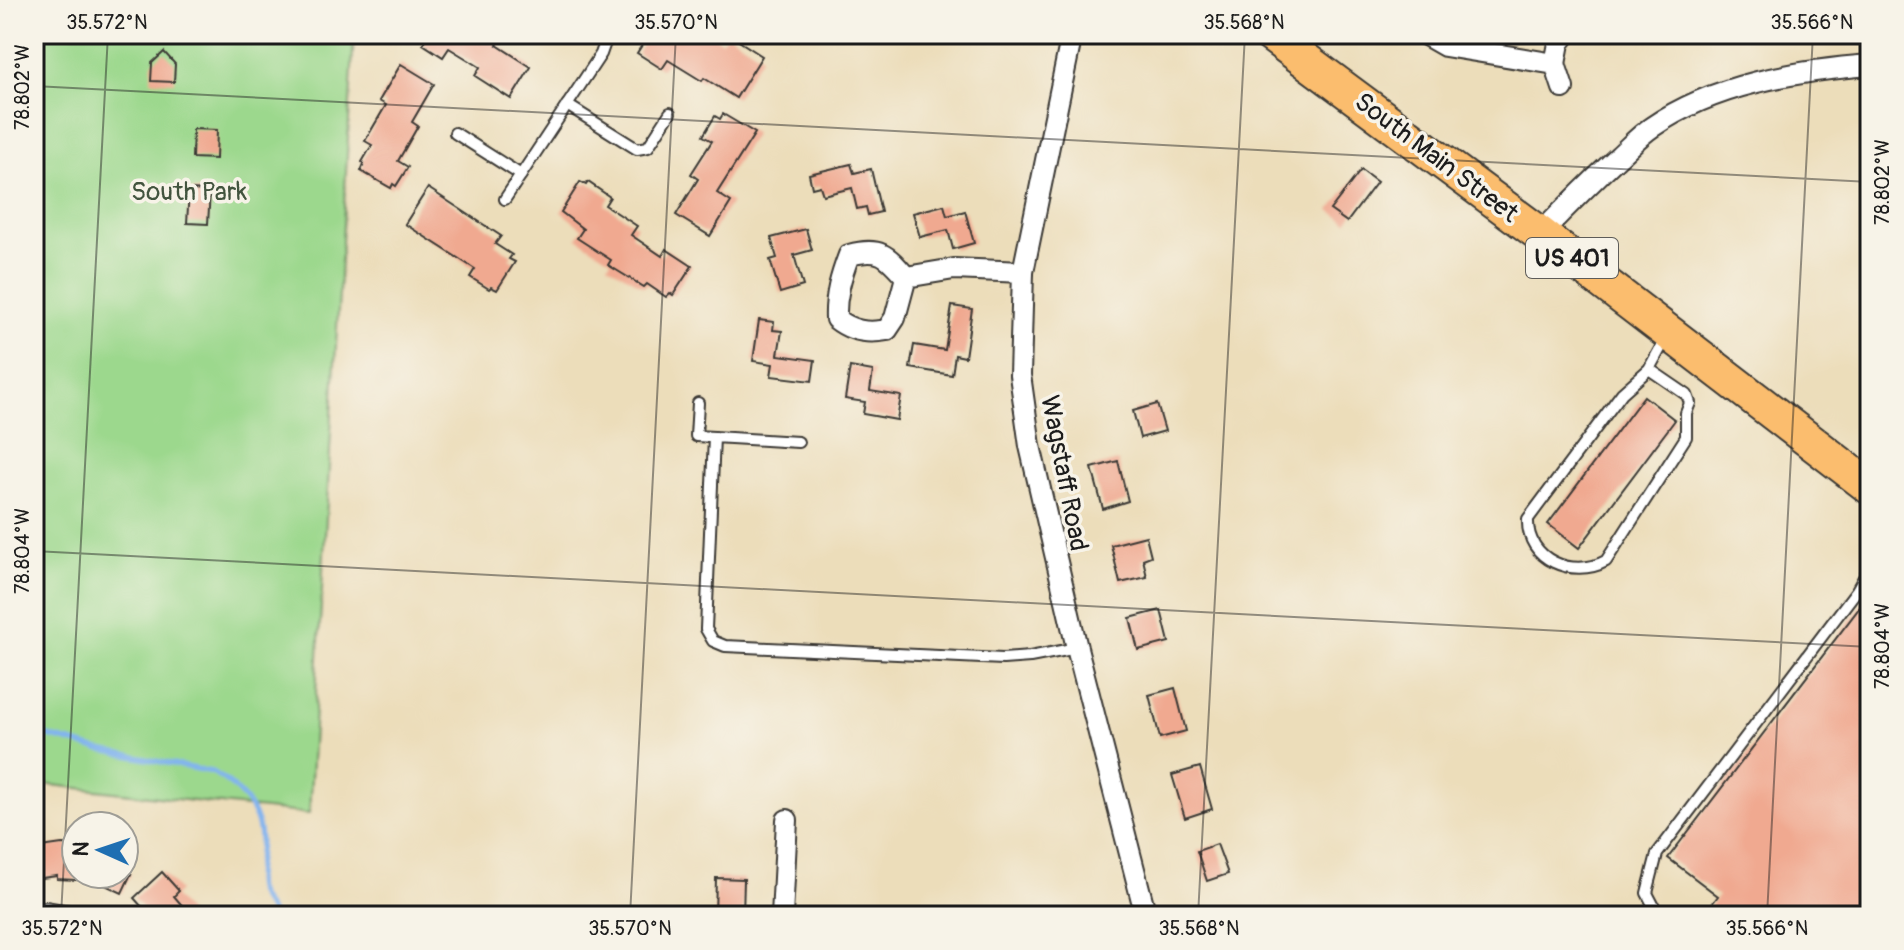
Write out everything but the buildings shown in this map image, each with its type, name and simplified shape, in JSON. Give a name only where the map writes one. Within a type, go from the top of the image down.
[{"type":"highway","name":"South Main Street","points":[[1270,34],[1540,234],[1870,487]]},
{"type":"street","name":"Wagstaff Road","points":[[1072,34],[1023,272],[1020,375],[1030,446],[1077,648],[1146,916]]},
{"type":"street","points":[[1424,34],[1445,46],[1555,64]]},
{"type":"street","points":[[1563,88],[1555,64],[1559,43],[1566,34]]},
{"type":"street","points":[[1540,234],[1651,127],[1696,103],[1755,83],[1821,69],[1870,65]]},
{"type":"street","points":[[906,277],[954,269],[1023,272]]},
{"type":"street","points":[[782,916],[787,820]]},
{"type":"street","points":[[34,914],[46,912],[70,916]]},
{"type":"lane","points":[[505,199],[601,54],[608,34]]},
{"type":"lane","points":[[567,105],[637,149],[648,147],[670,113]]},
{"type":"lane","points":[[455,133],[521,175]]},
{"type":"lane","points":[[1649,369],[1687,395],[1690,403],[1686,413],[1686,437],[1606,561],[1593,568],[1559,566],[1544,557],[1533,543],[1528,519],[1625,391],[1649,369],[1669,333]]},
{"type":"lane","points":[[698,403],[696,436],[798,442]]},
{"type":"lane","points":[[714,437],[706,629],[713,641],[725,646],[1003,659],[1077,648]]},
{"type":"lane","points":[[1659,916],[1647,893],[1657,854],[1857,590],[1870,567]]},
{"type":"green space","name":"South Park","points":[[34,34],[354,34],[309,814],[34,783]]},
{"type":"waterway","points":[[34,732],[96,749],[212,772],[223,779],[242,795],[255,815],[260,839],[257,889],[273,916]]}]
